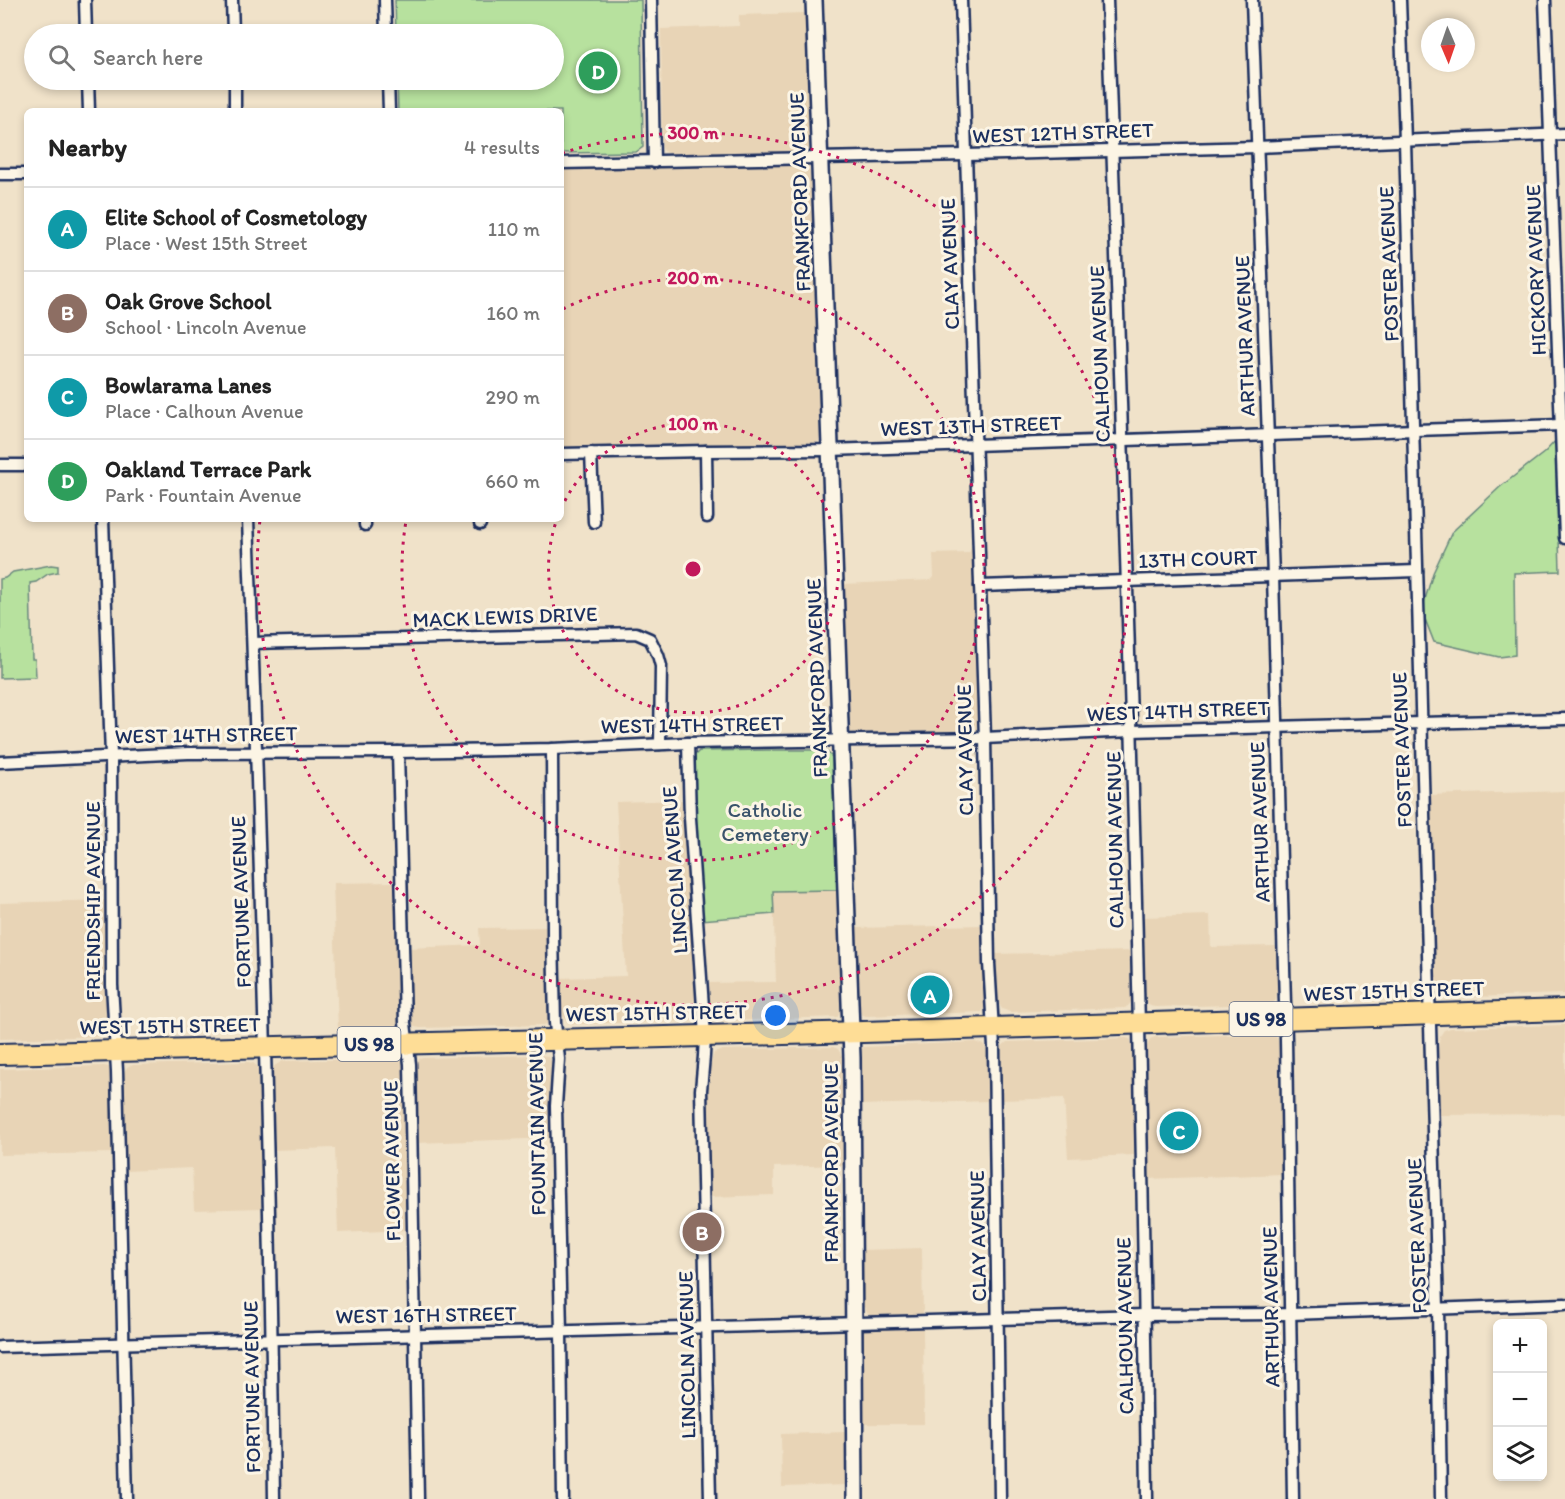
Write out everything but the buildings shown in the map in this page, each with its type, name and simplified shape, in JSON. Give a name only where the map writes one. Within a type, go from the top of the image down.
[{"type":"highway","name":"WEST 15TH STREET","points":[[0,1054],[851,1032],[1565,1010]]},
{"type":"main road","name":"FRANKFORD AVENUE","points":[[814,0],[851,1032],[855,1499]]},
{"type":"street","points":[[85,0],[86,24]]},
{"type":"street","points":[[232,0],[233,24]]},
{"type":"street","points":[[385,0],[386,24]]},
{"type":"street","points":[[651,0],[654,162]]},
{"type":"street","name":"CLAY AVENUE","points":[[961,0],[985,738],[988,953],[993,1027],[1000,1499]]},
{"type":"street","name":"CALHOUN AVENUE","points":[[1107,0],[1132,731],[1145,1315],[1146,1499]]},
{"type":"street","name":"ARTHUR AVENUE","points":[[1252,0],[1273,576],[1285,1018],[1293,1499]]},
{"type":"street","name":"FOSTER AVENUE","points":[[1400,0],[1430,1014],[1441,1499]]},
{"type":"street","name":"HICKORY AVENUE","points":[[1545,0],[1565,538]]},
{"type":"street","points":[[88,90],[89,108]]},
{"type":"street","points":[[235,90],[236,108]]},
{"type":"street","points":[[388,90],[389,108]]},
{"type":"street","name":"WEST 12TH STREET","points":[[564,163],[967,156],[1565,134]]},
{"type":"street","points":[[0,174],[24,174]]},
{"type":"street","name":"WEST 13TH STREET","points":[[564,454],[974,446],[1562,425]]},
{"type":"street","points":[[706,451],[707,517]]},
{"type":"street","points":[[591,453],[594,522]]},
{"type":"street","points":[[0,465],[24,465]]},
{"type":"street","name":"FRIENDSHIP AVENUE","points":[[103,522],[111,757],[112,985],[116,1051],[127,1499]]},
{"type":"street","name":"FORTUNE AVENUE","points":[[248,522],[265,1047],[272,1338],[273,1499]]},
{"type":"street","name":"13TH COURT","points":[[980,585],[1417,571]]},
{"type":"street","name":"MACK LEWIS DRIVE","points":[[253,643],[636,633],[650,639],[661,666],[660,744]]},
{"type":"street","name":"WEST 14TH STREET","points":[[0,762],[188,753],[552,749],[688,743],[985,738],[1132,731],[1565,719]]},
{"type":"street","name":"LINCOLN AVENUE","points":[[688,743],[690,818],[705,1036],[705,1056],[700,1090],[710,1499]]},
{"type":"street","name":"FOUNTAIN AVENUE","points":[[552,749],[553,935],[555,1023],[559,1059],[556,1106],[563,1499]]},
{"type":"street","name":"FLOWER AVENUE","points":[[398,752],[405,1019],[410,1075],[418,1499]]},
{"type":"street","name":"WEST 16TH STREET","points":[[0,1347],[1145,1315],[1291,1314],[1565,1304]]},
{"type":"shaded area","points":[[805,13],[810,144],[808,150],[802,153],[672,156],[664,151],[662,147],[661,29],[739,26],[739,15]]},
{"type":"shaded area","points":[[797,164],[810,171],[821,435],[819,441],[813,445],[564,451],[564,168]]},
{"type":"shaded area","points":[[972,546],[979,733],[854,735],[849,728],[844,584],[931,580],[934,577],[933,554],[969,553]]},
{"type":"shaded area","points":[[1565,791],[1565,994],[1443,998],[1439,994],[1434,977],[1427,795]]},
{"type":"shaded area","points":[[684,800],[698,991],[697,1016],[689,1021],[575,1024],[568,1022],[560,1009],[559,978],[626,976],[616,802]]},
{"type":"shaded area","points":[[396,882],[399,1026],[389,1029],[338,1030],[333,883]]},
{"type":"shaded area","points":[[837,890],[841,1008],[838,1017],[720,1021],[711,1016],[706,983],[776,982],[773,891]]},
{"type":"shaded area","points":[[107,900],[109,1033],[104,1036],[0,1039],[0,903]]},
{"type":"shaded area","points":[[1210,915],[1211,947],[1277,946],[1276,1000],[1272,1004],[1150,1006],[1144,998],[1142,917]]},
{"type":"shaded area","points":[[983,925],[986,1005],[982,1012],[866,1016],[861,1014],[856,928]]},
{"type":"shaded area","points":[[548,927],[551,1016],[548,1023],[544,1025],[420,1028],[410,1022],[408,948],[480,945],[479,928]]},
{"type":"shaded area","points":[[1132,951],[1133,999],[1125,1008],[1010,1012],[1002,1009],[999,1004],[994,986],[993,954]]},
{"type":"shaded area","points":[[1565,1025],[1565,1114],[1438,1115],[1436,1059],[1440,1036],[1444,1030]]},
{"type":"shaded area","points":[[1268,1034],[1276,1036],[1279,1042],[1284,1174],[1146,1179],[1143,1056],[1150,1039]]},
{"type":"shaded area","points":[[1130,1039],[1133,1046],[1137,1180],[1135,1180],[1134,1155],[1068,1158],[1064,1098],[1000,1100],[1000,1055],[1002,1046],[1007,1042]]},
{"type":"shaded area","points":[[976,1042],[984,1045],[989,1054],[990,1101],[860,1105],[860,1051],[864,1047]]},
{"type":"shaded area","points":[[833,1047],[838,1049],[842,1056],[843,1165],[774,1167],[774,1195],[708,1197],[706,1085],[714,1053],[723,1050]]},
{"type":"shaded area","points":[[547,1056],[553,1068],[552,1138],[416,1143],[415,1064],[419,1059]]},
{"type":"shaded area","points":[[399,1058],[406,1069],[408,1230],[338,1233],[335,1148],[272,1150],[271,1073],[274,1066],[283,1061]]},
{"type":"shaded area","points":[[248,1062],[257,1066],[260,1076],[261,1208],[194,1210],[192,1168],[125,1171],[122,1076],[127,1067],[131,1065]]},
{"type":"shaded area","points":[[109,1067],[112,1074],[114,1153],[0,1155],[0,1069]]},
{"type":"shaded area","points":[[922,1248],[923,1317],[873,1317],[867,1313],[862,1302],[862,1250]]},
{"type":"shaded area","points":[[923,1326],[924,1424],[860,1424],[861,1331],[868,1328]]},
{"type":"shaded area","points":[[847,1432],[848,1485],[782,1487],[781,1434]]},
{"type":"green space","points":[[395,0],[641,0],[643,147],[636,152],[564,153],[564,108],[398,108],[397,90],[564,90],[564,24],[396,24]]},
{"type":"green space","points":[[1556,440],[1560,571],[1514,573],[1515,655],[1499,657],[1434,642],[1423,614],[1423,606],[1433,573],[1452,532],[1500,487],[1545,452]]},
{"type":"green space","points":[[51,565],[58,566],[58,572],[30,583],[32,659],[35,659],[36,677],[0,678],[0,579],[13,572]]},
{"type":"green space","name":"Catholic Cemetery","points":[[817,750],[827,752],[832,757],[837,890],[773,891],[774,914],[701,920],[692,758],[699,751]]},
{"type":"place","name":"Oakland Terrace Park","points":[[598,71]]},
{"type":"place","name":"Elite School of Cosmetology","points":[[930,995]]},
{"type":"place","name":"Bowlarama Lanes","points":[[1179,1131]]},
{"type":"place","name":"Oak Grove School","points":[[702,1232]]}]
